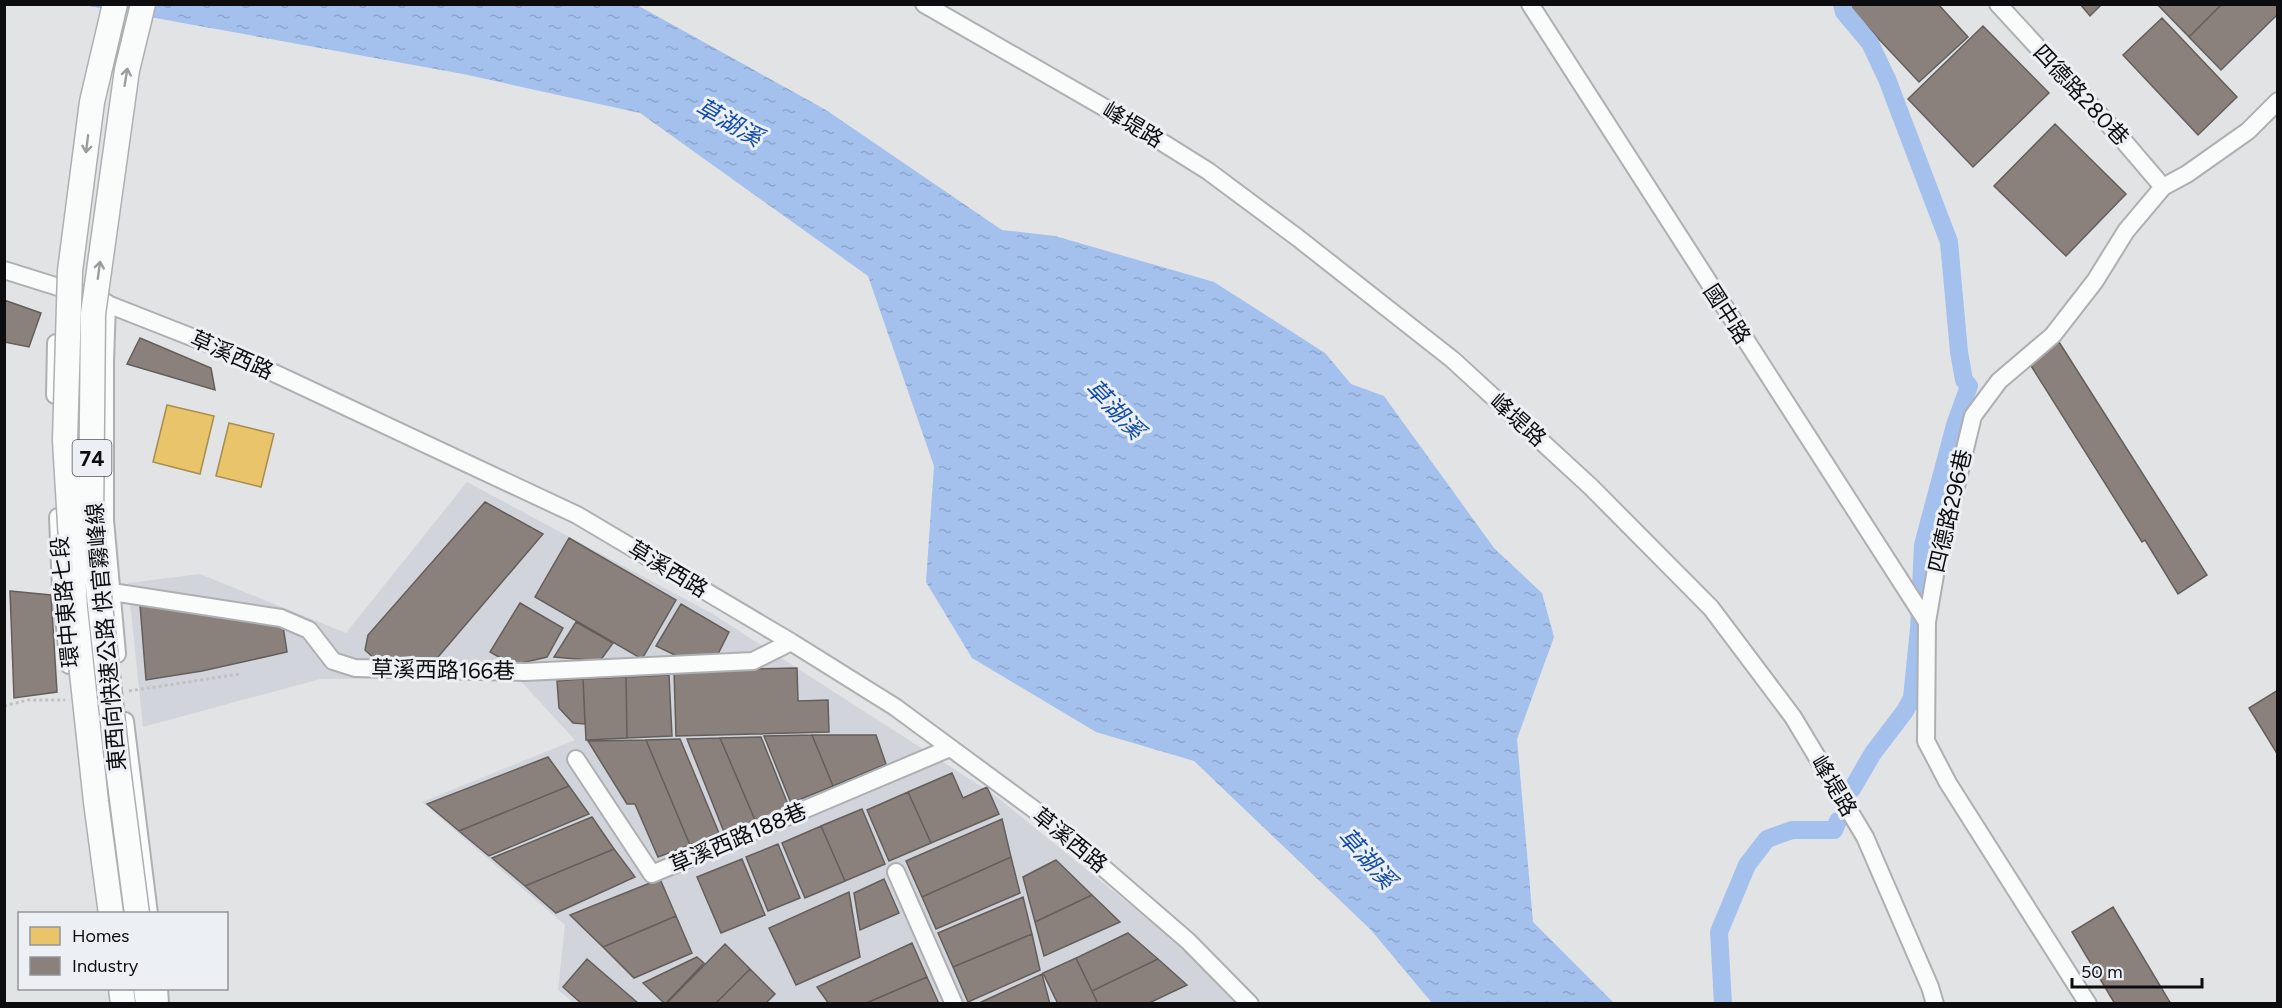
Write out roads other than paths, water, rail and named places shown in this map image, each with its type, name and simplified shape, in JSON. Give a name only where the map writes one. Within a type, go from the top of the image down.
[{"type":"highway","name":"東西向快速公路 快官霧峰線","points":[[111,912],[75,608],[65,440],[70,271],[92,102],[115,4]]},
{"type":"highway","name":"東西向快速公路 快官霧峰線","points":[[137,912],[118,768],[92,523],[93,326],[127,70],[143,4]]},
{"type":"street","name":"峰堤路","points":[[924,4],[1133,124],[1208,171],[1298,238],[1453,360],[1591,487],[1712,608],[1793,717],[1865,837],[1930,987],[1935,1004]]},
{"type":"street","name":"國中路","points":[[1530,4],[1927,622]]},
{"type":"street","name":"四德路280巷","points":[[1998,4],[2163,187]]},
{"type":"street","name":"四德路296巷","points":[[2088,1004],[1948,783],[1926,741],[1927,622],[1936,569],[1973,416],[1999,381],[2054,335],[2095,281],[2126,231],[2163,187],[2187,174],[2248,131],[2277,101]]},
{"type":"street","name":"草溪西路","points":[[4,270],[107,303],[228,351],[578,515],[895,707],[1047,819],[1147,903],[1250,1004]]},
{"type":"street","name":"環中東路七段","points":[[58,288],[55,371],[60,578],[101,912]]},
{"type":"street","name":"環中東路七段","points":[[107,303],[105,520],[121,693],[149,912]]},
{"type":"street","name":"草溪西路166巷","points":[[112,592],[281,618],[309,630],[333,661],[355,668],[525,672],[753,661],[791,642]]},
{"type":"street","points":[[73,699],[121,693]]},
{"type":"street","name":"草溪西路188巷","points":[[576,759],[652,874],[950,748]]},
{"type":"street","points":[[896,872],[954,1004]]},
{"type":"water","name":"草湖溪","points":[[78,4],[637,5],[826,110],[1002,230],[1055,236],[1214,282],[1325,353],[1351,384],[1384,396],[1494,548],[1542,593],[1554,637],[1517,739],[1533,922],[1614,1003],[1432,1003],[1371,930],[1194,761],[1096,732],[972,658],[926,582],[934,466],[868,276],[640,113],[463,74]]},
{"type":"waterway","points":[[1842,4],[1844,12],[1870,43],[1887,79],[1949,242],[1959,352],[1964,380],[1969,386],[1955,425],[1923,545],[1919,629],[1912,698],[1905,711],[1873,753],[1852,789]]},
{"type":"waterway","points":[[1723,1004],[1719,932],[1747,865],[1767,839],[1792,830],[1834,830],[1838,821]]}]
